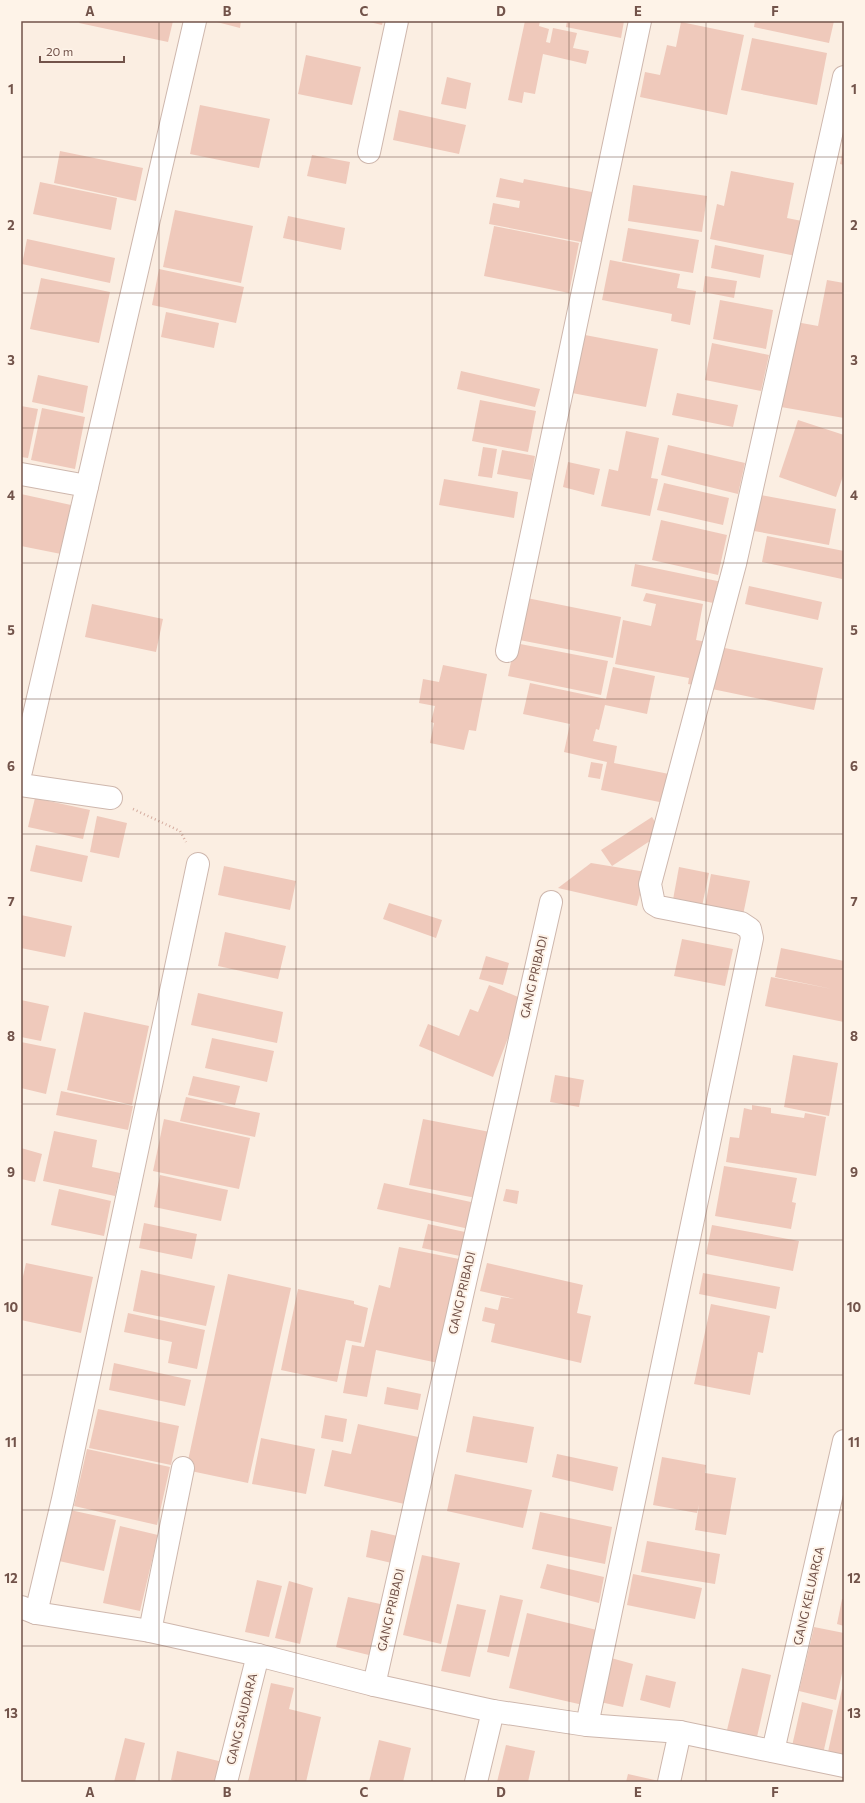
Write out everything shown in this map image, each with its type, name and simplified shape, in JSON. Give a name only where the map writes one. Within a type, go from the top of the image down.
[{"type":"street","points":[[21,771],[195,21]]},
{"type":"street","points":[[369,152],[397,21]]},
{"type":"street","points":[[507,651],[640,21]]},
{"type":"street","points":[[587,1725],[752,938],[750,929],[741,923],[659,908],[654,904],[650,892],[650,884],[672,806],[735,564],[844,77]]},
{"type":"street","points":[[21,474],[87,486]]},
{"type":"street","points":[[21,785],[110,798]]},
{"type":"street","points":[[198,864],[66,1483],[28,1610],[150,1631],[258,1655],[374,1685],[492,1711],[587,1725],[680,1732],[844,1766]]},
{"type":"street","name":"GANG PRIBADI","points":[[374,1685],[551,902]]},
{"type":"street","name":"GANG KELUARGA","points":[[773,1751],[844,1441]]},
{"type":"street","points":[[150,1631],[183,1468]]},
{"type":"street","name":"GANG SAUDARA","points":[[226,1782],[258,1655]]},
{"type":"street","points":[[476,1782],[492,1711]]},
{"type":"street","points":[[669,1782],[680,1732]]},
{"type":"path","points":[[110,798],[180,831],[198,864]]},
{"type":"building","points":[[80,21],[173,21],[168,42],[79,23]]},
{"type":"building","points":[[213,21],[241,21],[240,28]]},
{"type":"building","points":[[365,21],[383,21],[382,25]]},
{"type":"building","points":[[525,21],[540,21],[539,26],[549,29],[546,42],[550,43],[553,28],[577,33],[573,48],[589,51],[586,64],[543,54],[535,94],[524,92],[522,103],[508,100]]},
{"type":"building","points":[[567,21],[624,21],[621,38],[566,27]]},
{"type":"building","points":[[755,21],[834,21],[829,43],[754,27]]},
{"type":"building","points":[[681,22],[744,35],[727,115],[640,97],[645,72],[660,75],[667,45],[676,47]]},
{"type":"building","points":[[752,38],[827,53],[817,105],[741,90]]},
{"type":"building","points":[[306,55],[361,67],[352,105],[298,94]]},
{"type":"building","points":[[447,77],[471,83],[466,109],[441,104]]},
{"type":"building","points":[[200,105],[270,119],[259,168],[190,154]]},
{"type":"building","points":[[399,110],[466,125],[459,154],[393,140]]},
{"type":"building","points":[[844,149],[844,165],[840,164]]},
{"type":"building","points":[[60,151],[143,168],[136,201],[54,183]]},
{"type":"building","points":[[312,155],[350,162],[346,184],[307,176]]},
{"type":"building","points":[[731,171],[794,183],[787,218],[802,221],[796,256],[710,239],[717,204],[724,206]]},
{"type":"building","points":[[500,178],[523,183],[524,179],[592,192],[587,221],[591,244],[489,224],[493,203],[519,208],[520,201],[496,197]]},
{"type":"building","points":[[40,182],[117,198],[111,230],[33,214]]},
{"type":"building","points":[[633,185],[707,196],[702,232],[628,221]]},
{"type":"building","points":[[175,210],[253,226],[241,283],[163,267]]},
{"type":"building","points":[[288,216],[345,228],[341,250],[283,238]]},
{"type":"building","points":[[494,226],[579,243],[569,293],[484,276]]},
{"type":"building","points":[[628,228],[699,240],[693,273],[622,261]]},
{"type":"building","points":[[27,239],[115,258],[110,283],[22,264]]},
{"type":"building","points":[[715,245],[764,255],[760,278],[711,268]]},
{"type":"building","points":[[610,260],[680,274],[677,288],[696,291],[690,325],[671,321],[672,314],[602,300]]},
{"type":"building","points":[[159,269],[244,287],[236,323],[152,305]]},
{"type":"building","points":[[705,276],[737,281],[734,298],[703,292]]},
{"type":"building","points":[[41,278],[110,292],[99,343],[30,329]]},
{"type":"building","points":[[827,280],[844,283],[844,418],[781,407],[796,322],[818,326]]},
{"type":"building","points":[[720,300],[773,310],[766,349],[713,339]]},
{"type":"building","points":[[166,312],[219,323],[214,348],[161,337]]},
{"type":"building","points":[[585,335],[658,349],[646,407],[572,393]]},
{"type":"building","points":[[712,343],[769,355],[761,391],[705,380]]},
{"type":"building","points":[[461,371],[540,389],[535,407],[457,389]]},
{"type":"building","points":[[38,375],[88,386],[83,413],[32,402]]},
{"type":"building","points":[[677,393],[738,405],[733,427],[672,415]]},
{"type":"building","points":[[480,400],[536,411],[528,452],[472,441]]},
{"type":"building","points":[[21,406],[38,409],[28,458],[21,457]]},
{"type":"building","points":[[42,408],[85,417],[75,469],[31,460]]},
{"type":"building","points":[[798,420],[844,435],[844,473],[836,497],[779,477]]},
{"type":"building","points":[[626,431],[659,438],[651,478],[658,479],[650,516],[601,506],[609,469],[618,471]]},
{"type":"building","points":[[668,445],[745,463],[738,494],[661,475]]},
{"type":"building","points":[[483,447],[497,449],[492,478],[478,476]]},
{"type":"building","points":[[502,450],[535,456],[531,480],[497,474]]},
{"type":"building","points":[[568,462],[600,469],[594,495],[563,487]]},
{"type":"building","points":[[444,479],[518,492],[514,518],[439,505]]},
{"type":"building","points":[[664,483],[729,498],[723,525],[657,510]]},
{"type":"building","points":[[21,494],[71,505],[61,554],[21,546]]},
{"type":"building","points":[[761,495],[836,509],[829,545],[754,531]]},
{"type":"building","points":[[661,520],[727,535],[718,575],[652,560]]},
{"type":"building","points":[[767,536],[844,551],[842,579],[762,562]]},
{"type":"building","points":[[635,564],[727,583],[723,605],[631,586]]},
{"type":"building","points":[[749,586],[822,602],[818,620],[745,604]]},
{"type":"building","points":[[646,593],[703,604],[696,640],[707,642],[699,686],[688,684],[689,678],[615,664],[623,620],[651,626],[656,604],[643,601]]},
{"type":"building","points":[[522,597],[621,617],[613,658],[514,639]]},
{"type":"building","points":[[92,604],[163,619],[156,652],[85,637]]},
{"type":"building","points":[[515,643],[608,661],[601,695],[508,676]]},
{"type":"building","points":[[720,647],[823,668],[814,710],[712,689]]},
{"type":"building","points":[[443,665],[487,674],[476,731],[469,730],[464,750],[430,743],[434,723],[431,722],[435,706],[419,703],[423,679],[439,682]]},
{"type":"building","points":[[613,667],[655,676],[647,714],[605,705],[599,730],[596,729],[593,741],[617,746],[614,763],[679,776],[669,804],[601,790],[607,762],[564,752],[570,724],[523,714],[530,683],[606,699]]},
{"type":"building","points":[[591,762],[603,764],[600,779],[588,777]]},
{"type":"building","points":[[35,798],[90,810],[83,839],[28,827]]},
{"type":"building","points":[[97,816],[127,823],[119,858],[90,852]]},
{"type":"building","points":[[652,817],[662,833],[612,866],[601,850]]},
{"type":"building","points":[[36,845],[88,856],[82,882],[30,871]]},
{"type":"building","points":[[591,863],[646,872],[637,906],[558,888]]},
{"type":"building","points":[[224,866],[296,881],[290,910],[218,895]]},
{"type":"building","points":[[679,867],[709,873],[701,911],[672,905]]},
{"type":"building","points":[[711,874],[750,881],[743,915],[705,907]]},
{"type":"building","points":[[389,903],[442,920],[436,938],[383,919]]},
{"type":"building","points":[[21,915],[72,926],[65,957],[21,948]]},
{"type":"building","points":[[225,932],[286,946],[278,979],[218,966]]},
{"type":"building","points":[[682,939],[733,949],[725,986],[674,976]]},
{"type":"building","points":[[781,948],[844,961],[844,1022],[765,1006],[771,977],[832,989],[775,977]]},
{"type":"building","points":[[486,956],[509,963],[503,985],[479,979]]},
{"type":"building","points":[[489,985],[523,999],[493,1077],[419,1046],[428,1024],[459,1036],[470,1009],[478,1012]]},
{"type":"building","points":[[198,993],[283,1012],[277,1043],[191,1025]]},
{"type":"building","points":[[21,1000],[49,1006],[41,1041],[21,1037]]},
{"type":"building","points":[[84,1012],[149,1026],[132,1105],[67,1090]]},
{"type":"building","points":[[212,1038],[274,1051],[267,1082],[205,1068]]},
{"type":"building","points":[[21,1042],[56,1049],[46,1094],[21,1088]]},
{"type":"building","points":[[793,1055],[838,1063],[829,1116],[784,1107]]},
{"type":"building","points":[[555,1075],[584,1080],[579,1107],[550,1102]]},
{"type":"building","points":[[193,1076],[240,1086],[235,1105],[188,1095]]},
{"type":"building","points":[[61,1091],[133,1106],[128,1130],[56,1115]]},
{"type":"building","points":[[186,1097],[260,1113],[255,1137],[180,1121]]},
{"type":"building","points":[[752,1105],[771,1108],[771,1113],[804,1118],[805,1113],[826,1117],[816,1176],[726,1162],[730,1137],[739,1138],[744,1108],[752,1110]]},
{"type":"building","points":[[164,1119],[250,1138],[239,1189],[153,1171]]},
{"type":"building","points":[[423,1119],[490,1132],[476,1198],[409,1185]]},
{"type":"building","points":[[54,1131],[97,1140],[92,1167],[120,1173],[115,1196],[43,1181]]},
{"type":"building","points":[[21,1148],[42,1154],[35,1182],[21,1179]]},
{"type":"building","points":[[724,1166],[797,1178],[792,1202],[796,1203],[791,1229],[715,1216]]},
{"type":"building","points":[[160,1175],[228,1190],[221,1221],[154,1207]]},
{"type":"building","points":[[384,1183],[480,1204],[474,1230],[377,1209]]},
{"type":"building","points":[[59,1189],[111,1201],[104,1236],[51,1225]]},
{"type":"building","points":[[506,1189],[519,1191],[517,1204],[503,1201]]},
{"type":"building","points":[[144,1223],[197,1234],[192,1259],[139,1248]]},
{"type":"building","points":[[428,1224],[465,1232],[460,1256],[422,1248]]},
{"type":"building","points":[[712,1225],[799,1241],[793,1271],[706,1254]]},
{"type":"building","points":[[399,1247],[459,1259],[443,1364],[376,1350],[367,1397],[343,1393],[352,1345],[364,1347],[379,1285],[390,1288]]},
{"type":"building","points":[[26,1263],[93,1277],[81,1333],[21,1320],[21,1285]]},
{"type":"building","points":[[487,1263],[583,1285],[577,1313],[591,1316],[581,1363],[491,1342],[495,1324],[482,1321],[485,1307],[498,1310],[501,1297],[515,1299],[480,1291]]},
{"type":"building","points":[[141,1270],[215,1286],[206,1326],[133,1311]]},
{"type":"building","points":[[703,1273],[780,1287],[776,1309],[699,1294]]},
{"type":"building","points":[[228,1274],[291,1288],[248,1483],[186,1470]]},
{"type":"building","points":[[298,1289],[354,1301],[354,1304],[368,1308],[361,1343],[346,1340],[337,1382],[281,1370]]},
{"type":"building","points":[[711,1304],[770,1316],[763,1353],[758,1352],[750,1395],[694,1384]]},
{"type":"building","points":[[128,1313],[205,1330],[197,1369],[168,1363],[172,1342],[124,1332]]},
{"type":"building","points":[[114,1363],[191,1380],[185,1406],[109,1390]]},
{"type":"building","points":[[387,1387],[421,1394],[418,1410],[384,1404]]},
{"type":"building","points":[[98,1409],[179,1426],[171,1465],[89,1448]]},
{"type":"building","points":[[325,1415],[347,1419],[343,1442],[321,1438]]},
{"type":"building","points":[[473,1416],[534,1427],[527,1463],[466,1452]]},
{"type":"building","points":[[358,1424],[423,1438],[409,1505],[324,1486],[332,1450],[351,1454]]},
{"type":"building","points":[[261,1438],[315,1449],[306,1494],[252,1484]]},
{"type":"building","points":[[87,1449],[170,1467],[157,1525],[74,1506]]},
{"type":"building","points":[[557,1454],[618,1467],[613,1491],[552,1477]]},
{"type":"building","points":[[662,1457],[706,1465],[705,1473],[736,1478],[726,1535],[695,1530],[699,1505],[697,1513],[653,1505]]},
{"type":"building","points":[[455,1474],[532,1490],[523,1528],[447,1511]]},
{"type":"building","points":[[70,1510],[116,1520],[104,1571],[59,1561]]},
{"type":"building","points":[[540,1512],[612,1527],[605,1564],[532,1549]]},
{"type":"building","points":[[120,1526],[158,1535],[140,1611],[103,1603]]},
{"type":"building","points":[[371,1530],[402,1537],[396,1564],[366,1557]]},
{"type":"building","points":[[647,1541],[720,1554],[715,1584],[641,1572]]},
{"type":"building","points":[[422,1555],[460,1563],[441,1644],[403,1635]]},
{"type":"building","points":[[547,1564],[604,1577],[599,1603],[540,1588]]},
{"type":"building","points":[[633,1574],[702,1588],[695,1619],[627,1605]]},
{"type":"building","points":[[257,1580],[282,1586],[269,1637],[245,1632]]},
{"type":"building","points":[[289,1581],[313,1588],[300,1644],[275,1638]]},
{"type":"building","points":[[500,1595],[523,1600],[509,1657],[487,1652]]},
{"type":"building","points":[[348,1597],[385,1605],[373,1656],[336,1647]]},
{"type":"building","points":[[842,1599],[844,1599],[844,1626],[837,1624]]},
{"type":"building","points":[[457,1604],[486,1610],[470,1677],[441,1671]]},
{"type":"building","points":[[527,1613],[601,1631],[583,1705],[509,1688]]},
{"type":"building","points":[[814,1627],[844,1633],[844,1665],[836,1700],[799,1691]]},
{"type":"building","points":[[611,1658],[633,1664],[623,1707],[600,1702]]},
{"type":"building","points":[[742,1668],[771,1675],[757,1737],[727,1730]]},
{"type":"building","points":[[646,1675],[676,1682],[670,1708],[640,1700]]},
{"type":"building","points":[[271,1683],[294,1688],[289,1709],[321,1717],[306,1782],[248,1782]]},
{"type":"building","points":[[842,1689],[844,1690],[844,1756],[828,1752]]},
{"type":"building","points":[[802,1702],[833,1710],[823,1754],[792,1746]]},
{"type":"building","points":[[125,1738],[145,1743],[135,1782],[114,1782]]},
{"type":"building","points":[[379,1740],[411,1748],[403,1782],[369,1782]]},
{"type":"building","points":[[506,1745],[535,1751],[528,1782],[497,1782]]},
{"type":"building","points":[[177,1751],[223,1762],[219,1782],[179,1782],[171,1780]]},
{"type":"building","points":[[628,1774],[659,1781],[659,1782],[626,1782]]}]
